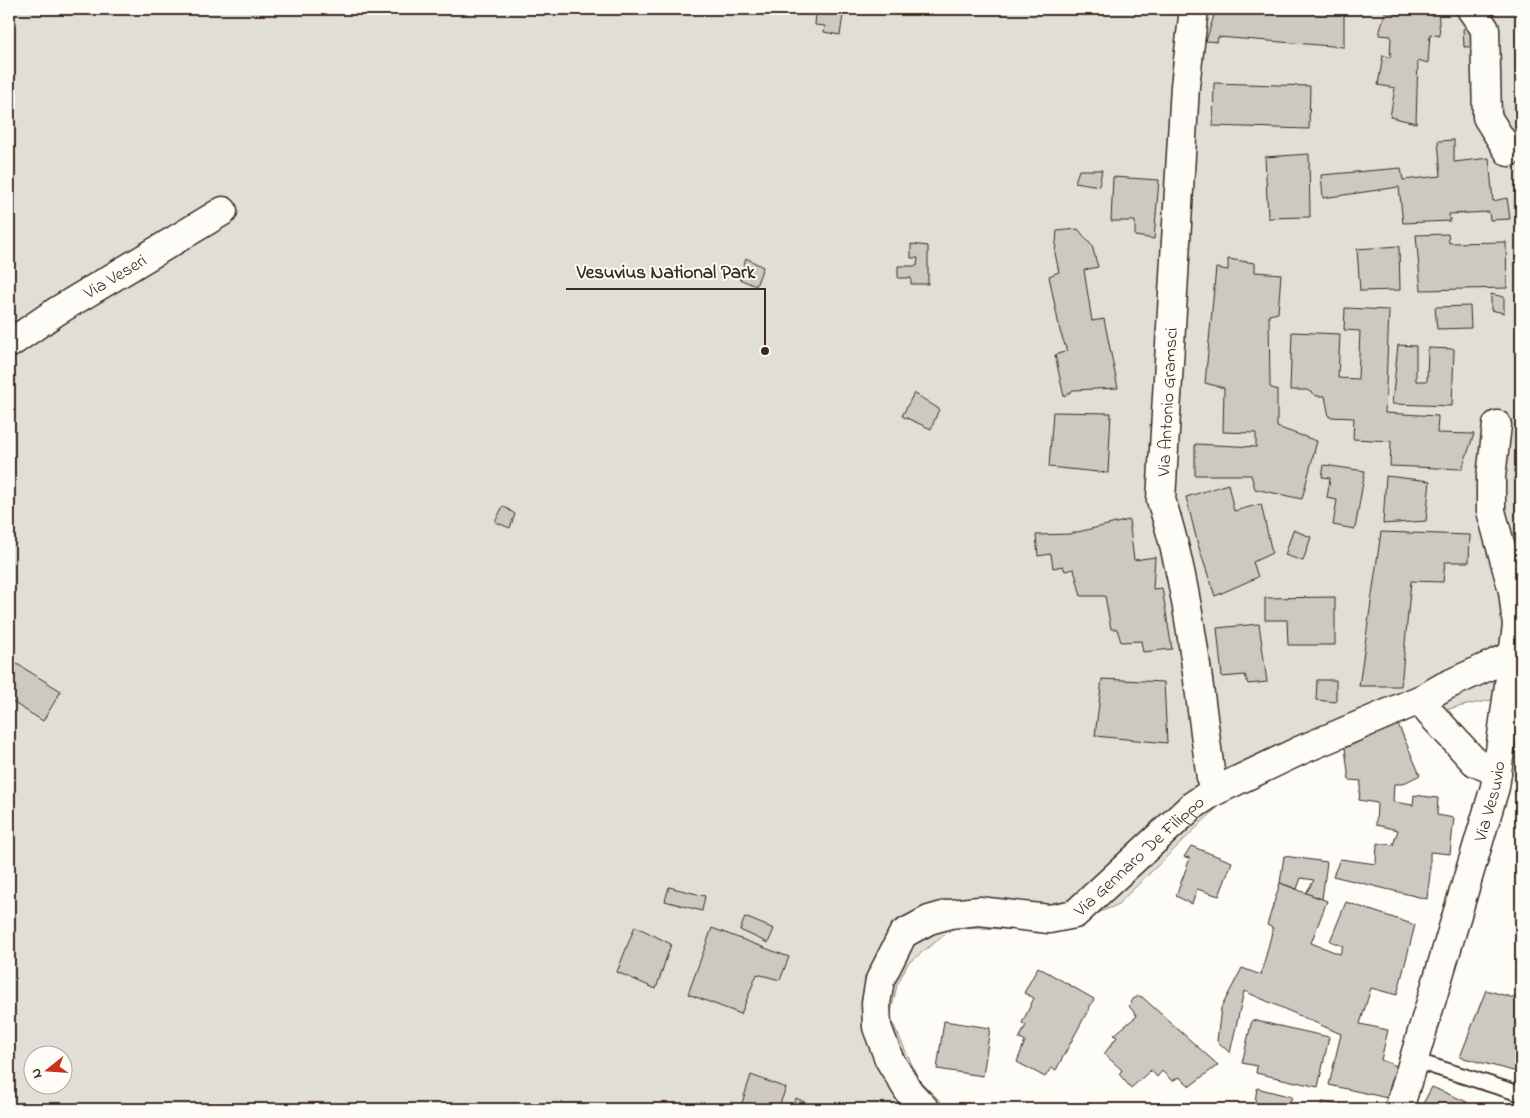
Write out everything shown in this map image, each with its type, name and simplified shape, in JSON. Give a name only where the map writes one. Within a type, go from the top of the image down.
[{"type":"street","name":"Via Antonio Gramsci","points":[[1194,9],[1185,86],[1161,500],[1169,524],[1188,613],[1213,792]]},
{"type":"street","points":[[1471,9],[1485,29],[1487,117],[1509,152]]},
{"type":"street","name":"Via Veseri","points":[[9,344],[56,311],[223,212]]},
{"type":"street","name":"Via Vesuvio","points":[[1399,1109],[1495,788],[1517,656],[1518,626],[1514,591],[1491,511],[1497,425]]},
{"type":"street","name":"Via Gennaro De Filippo","points":[[925,1109],[909,1092],[889,1058],[877,1027],[876,1003],[880,980],[903,934],[930,920],[950,914],[978,911],[1049,919],[1074,914],[1192,806],[1213,792],[1301,750],[1517,656]]},
{"type":"street","points":[[1424,698],[1429,712],[1475,762],[1498,772]]},
{"type":"lane","points":[[1414,1060],[1521,1094]]},
{"type":"shaded area","points":[[9,9],[1521,9],[1521,694],[1408,717],[1229,796],[1117,905],[1055,931],[955,927],[908,963],[897,985],[890,1017],[919,1080],[948,1109],[9,1109]]},
{"type":"building","points":[[830,9],[844,9],[840,35],[824,32],[825,26],[815,25],[816,13],[830,15]]},
{"type":"building","points":[[1216,9],[1344,9],[1344,47],[1218,37],[1217,42],[1206,41]]},
{"type":"building","points":[[1402,9],[1438,9],[1440,36],[1430,34],[1428,63],[1418,60],[1416,123],[1390,117],[1395,88],[1378,85],[1383,55],[1390,58],[1391,36],[1379,35],[1385,12],[1401,14]]},
{"type":"building","points":[[1471,25],[1482,46],[1464,47],[1463,29]]},
{"type":"building","points":[[1214,83],[1310,86],[1309,129],[1213,126]]},
{"type":"building","points":[[1454,140],[1454,162],[1489,158],[1493,201],[1507,198],[1510,219],[1490,220],[1489,212],[1449,214],[1450,221],[1403,223],[1399,187],[1323,198],[1321,175],[1401,168],[1403,180],[1441,176],[1438,141]]},
{"type":"building","points":[[9,148],[15,158],[9,163]]},
{"type":"building","points":[[1309,154],[1310,217],[1268,218],[1265,157]]},
{"type":"building","points":[[1079,170],[1102,170],[1099,186],[1075,182]]},
{"type":"building","points":[[1113,177],[1159,180],[1154,239],[1135,236],[1135,221],[1111,221]]},
{"type":"building","points":[[1078,229],[1092,246],[1098,267],[1084,270],[1092,321],[1104,319],[1118,388],[1073,390],[1064,397],[1055,355],[1067,351],[1060,331],[1049,276],[1059,272],[1055,253],[1057,231]]},
{"type":"building","points":[[1448,234],[1449,243],[1506,242],[1507,288],[1421,290],[1416,235]]},
{"type":"building","points":[[911,244],[928,246],[928,284],[911,284],[911,278],[898,278],[898,266],[917,266],[918,258],[911,258]]},
{"type":"building","points":[[1399,246],[1400,290],[1360,291],[1357,249]]},
{"type":"building","points":[[746,258],[763,267],[756,286],[739,279]]},
{"type":"building","points":[[1228,259],[1255,263],[1255,272],[1281,274],[1278,313],[1269,315],[1270,387],[1277,390],[1277,427],[1317,441],[1302,499],[1255,489],[1251,475],[1195,475],[1195,444],[1256,447],[1256,433],[1223,432],[1224,388],[1205,383],[1216,268],[1228,270]]},
{"type":"building","points":[[1491,294],[1504,297],[1504,313],[1491,310]]},
{"type":"building","points":[[1470,306],[1471,328],[1437,329],[1435,307]]},
{"type":"building","points":[[1345,308],[1389,310],[1385,413],[1438,416],[1437,433],[1474,434],[1462,469],[1390,466],[1391,441],[1353,439],[1354,418],[1329,417],[1325,396],[1317,396],[1307,390],[1290,390],[1292,332],[1340,334],[1338,378],[1358,379],[1360,331],[1344,330]]},
{"type":"building","points":[[1398,345],[1416,346],[1416,381],[1427,381],[1428,348],[1454,349],[1452,406],[1392,404]]},
{"type":"building","points":[[914,393],[939,409],[931,429],[902,416]]},
{"type":"building","points":[[1053,412],[1111,413],[1108,473],[1049,467]]},
{"type":"building","points":[[1324,465],[1365,471],[1355,529],[1333,525],[1337,500],[1327,498],[1330,478],[1322,477]]},
{"type":"building","points":[[1386,476],[1430,481],[1426,521],[1383,524]]},
{"type":"building","points":[[1228,484],[1234,511],[1261,504],[1272,553],[1253,562],[1258,577],[1215,596],[1198,545],[1186,497]]},
{"type":"building","points":[[503,506],[515,514],[510,528],[495,522]]},
{"type":"building","points":[[1129,520],[1134,560],[1155,557],[1153,589],[1162,588],[1172,649],[1143,652],[1141,641],[1121,642],[1117,629],[1111,629],[1105,596],[1081,596],[1074,569],[1065,571],[1063,566],[1053,568],[1051,554],[1038,556],[1036,535],[1069,534]]},
{"type":"building","points":[[1293,530],[1311,537],[1303,561],[1285,555]]},
{"type":"building","points":[[1381,532],[1470,535],[1469,562],[1445,562],[1443,582],[1411,581],[1401,686],[1359,686]]},
{"type":"building","points":[[1335,597],[1335,645],[1288,645],[1287,620],[1265,620],[1265,598]]},
{"type":"building","points":[[1259,624],[1267,682],[1248,684],[1245,675],[1222,677],[1217,628]]},
{"type":"building","points":[[17,664],[61,691],[43,721],[9,700],[9,676]]},
{"type":"building","points":[[1102,679],[1164,682],[1167,743],[1095,736]]},
{"type":"building","points":[[1317,680],[1336,680],[1336,702],[1316,700]]},
{"type":"building","points":[[1398,724],[1420,775],[1402,784],[1394,784],[1393,802],[1413,805],[1414,795],[1438,798],[1437,815],[1454,818],[1450,854],[1430,852],[1427,899],[1333,876],[1340,859],[1376,864],[1377,843],[1393,845],[1398,830],[1376,825],[1377,803],[1359,800],[1361,781],[1349,780],[1345,748]]},
{"type":"building","points":[[1191,846],[1232,862],[1219,896],[1197,889],[1192,904],[1176,896],[1190,858],[1184,857]]},
{"type":"building","points":[[1284,856],[1327,862],[1322,899],[1306,893],[1314,880],[1301,878],[1297,889],[1280,883]]},
{"type":"building","points":[[1280,883],[1327,901],[1311,943],[1340,954],[1343,946],[1330,941],[1346,902],[1415,925],[1397,995],[1371,988],[1360,1024],[1388,1030],[1381,1060],[1404,1069],[1392,1099],[1329,1085],[1341,1034],[1244,991],[1230,1053],[1217,1041],[1221,1008],[1242,968],[1261,975],[1273,928],[1267,925]]},
{"type":"building","points":[[669,887],[705,896],[702,911],[665,901]]},
{"type":"building","points":[[745,917],[774,929],[768,943],[740,930]]},
{"type":"building","points":[[635,926],[671,944],[656,989],[617,972]]},
{"type":"building","points":[[712,928],[789,957],[780,980],[757,974],[741,1014],[688,994]]},
{"type":"building","points":[[1038,967],[1094,999],[1056,1070],[1051,1068],[1045,1077],[1017,1062],[1025,1041],[1019,1039],[1026,1025],[1022,1023],[1034,998],[1024,993]]},
{"type":"building","points":[[1486,990],[1521,1000],[1521,1073],[1460,1057]]},
{"type":"building","points":[[1139,996],[1218,1065],[1190,1086],[1179,1077],[1172,1081],[1162,1071],[1157,1077],[1151,1070],[1131,1088],[1119,1074],[1122,1070],[1104,1054],[1117,1037],[1114,1035],[1137,1016],[1129,1006],[1133,999]]},
{"type":"building","points":[[1252,1020],[1329,1037],[1318,1087],[1256,1073],[1257,1066],[1242,1063]]},
{"type":"building","points":[[944,1021],[990,1028],[983,1076],[937,1069]]},
{"type":"building","points":[[751,1075],[786,1088],[778,1109],[740,1109]]},
{"type":"building","points":[[1432,1087],[1467,1102],[1464,1109],[1420,1109]]},
{"type":"building","points":[[1257,1088],[1292,1097],[1287,1109],[1254,1109]]},
{"type":"building","points":[[796,1098],[819,1109],[791,1109]]},
{"type":"building","points":[[1322,1102],[1365,1109],[1320,1109]]},
{"type":"place","name":"Vesuvius National Park","points":[[765,351]]}]
